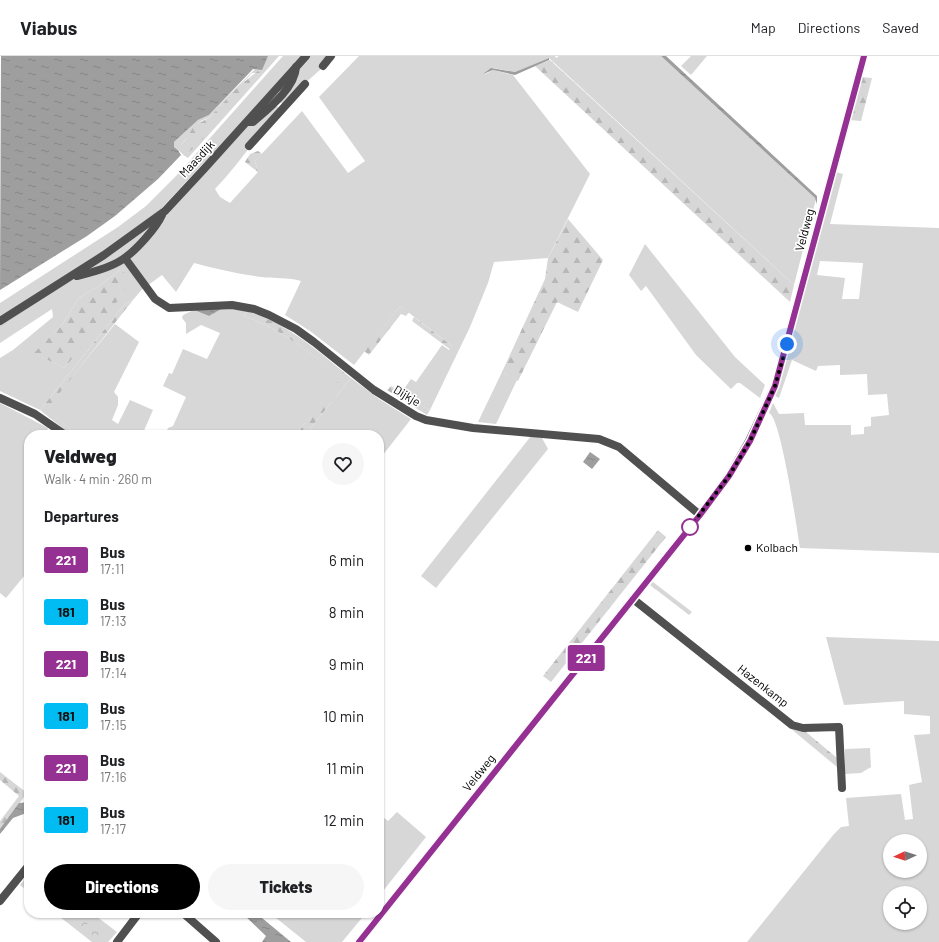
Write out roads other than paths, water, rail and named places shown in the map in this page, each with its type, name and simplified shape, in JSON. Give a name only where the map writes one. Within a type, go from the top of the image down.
[{"type":"street","name":"Maasdijk","points":[[0,321],[135,234],[164,210],[204,170],[306,56]]},
{"type":"street","points":[[323,66],[331,56]]},
{"type":"street","name":"Veldweg","points":[[384,911],[700,515],[729,476],[750,441],[775,386],[864,56]]},
{"type":"street","name":"Maasdijk","points":[[249,146],[280,105],[296,74],[296,66]]},
{"type":"street","name":"Maasdijk","points":[[245,123],[253,122],[280,105],[305,84]]},
{"type":"street","name":"Maasdijk","points":[[72,276],[94,271],[125,258],[160,220],[164,210]]},
{"type":"street","name":"Dijkje","points":[[125,258],[156,299],[169,308],[232,304],[254,309],[269,315],[296,329],[374,390],[416,416],[426,420],[473,428],[588,438],[608,442],[619,447],[700,515]]},
{"type":"street","points":[[0,398],[35,414],[58,430]]},
{"type":"street","name":"Hazenkamp","points":[[632,599],[792,725],[803,728],[839,728],[842,788]]},
{"type":"street","points":[[0,901],[24,871]]},
{"type":"street","points":[[117,942],[136,918]]},
{"type":"street","points":[[190,918],[216,942]]},
{"type":"street","name":"Veldweg","points":[[359,942],[378,918]]},
{"type":"water","points":[[1,56],[268,56],[262,70],[253,69],[209,115],[198,120],[174,142],[174,147],[181,155],[158,179],[115,216],[87,236],[0,290]]},
{"type":"water","points":[[661,56],[666,56],[817,196],[817,204],[815,198]]},
{"type":"water","points":[[549,58],[549,60],[515,75],[493,70],[483,74],[491,68],[515,72]]},
{"type":"water","points":[[225,307],[209,316],[194,310]]},
{"type":"water","points":[[590,452],[600,459],[592,469],[583,462]]},
{"type":"water","points":[[24,802],[24,814],[13,818],[0,834],[0,829],[19,803]]},
{"type":"water","points":[[247,918],[262,918],[291,942],[262,942],[266,936]]},
{"type":"place","name":"Kolbach","points":[[748,548]]}]
